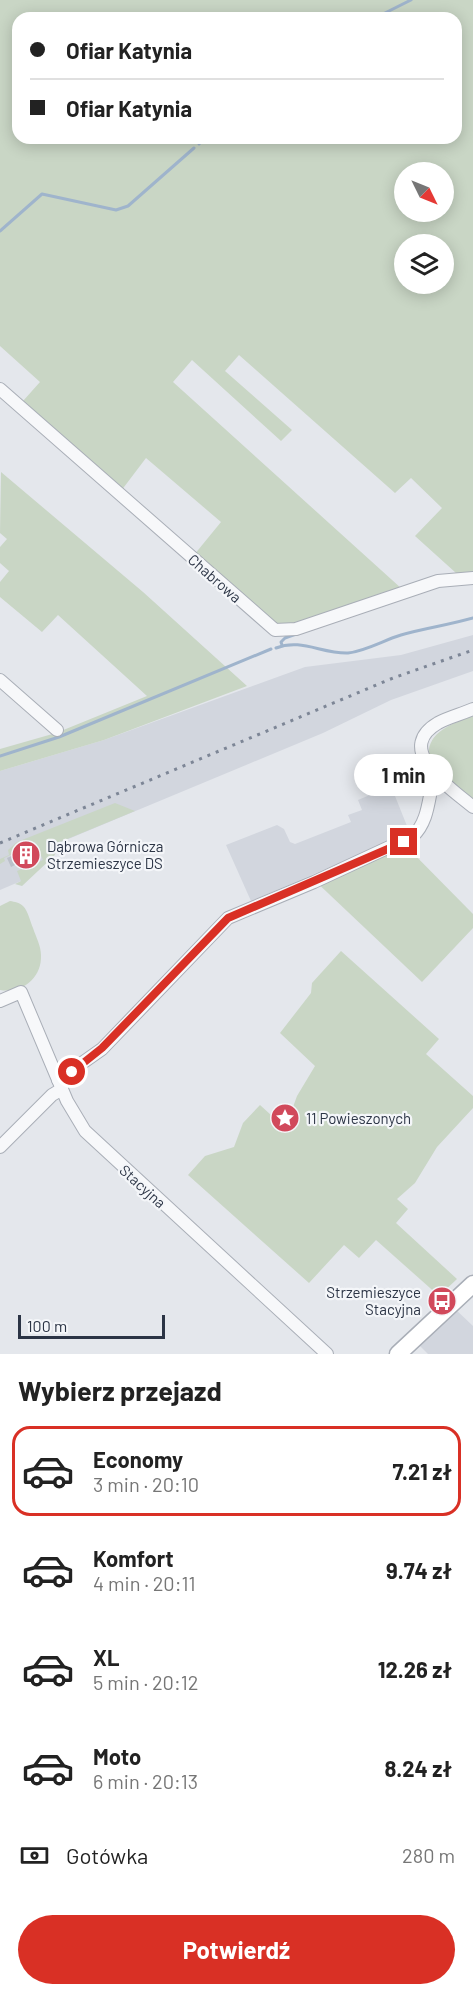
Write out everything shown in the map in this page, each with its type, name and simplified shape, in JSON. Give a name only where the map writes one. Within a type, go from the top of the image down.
[{"type":"street","name":"Chabrowa","points":[[0,389],[275,630],[296,629],[438,581],[473,578]]},
{"type":"street","points":[[0,681],[57,730]]},
{"type":"street","points":[[473,710],[440,723],[425,736],[422,743],[423,756],[435,774],[473,807]]},
{"type":"street","points":[[0,1147],[60,1084],[102,1048],[228,918],[404,842],[419,830],[423,823],[435,774]]},
{"type":"street","name":"Stacyjna","points":[[3,1000],[21,992],[78,1121],[99,1146],[327,1354]]},
{"type":"street","points":[[398,1354],[473,1284]]},
{"type":"shaded area","points":[[473,635],[473,671],[391,700],[323,733],[61,842],[54,856],[28,878],[0,890],[0,771],[104,740],[305,667],[401,655]]},
{"type":"shaded area","points":[[391,786],[407,826],[407,834],[251,901],[226,845],[277,825],[284,829],[290,842],[295,844],[351,822],[348,815],[362,810],[358,800]]},
{"type":"shaded area","points":[[454,1308],[473,1326],[473,1354],[428,1354],[417,1343]]},
{"type":"green space","points":[[0,0],[473,0],[473,574],[456,573],[415,536],[442,508],[411,478],[395,493],[239,355],[225,371],[292,430],[281,441],[192,360],[173,382],[402,589],[295,624],[282,625],[269,620],[194,555],[221,522],[146,458],[121,491],[23,401],[40,382],[0,346]]},
{"type":"green space","points":[[1,472],[143,592],[247,686],[104,740],[0,771],[0,749],[56,733],[147,696],[58,615],[42,632],[0,597],[0,582],[9,571],[0,563],[0,547],[7,539],[0,533]]},
{"type":"green space","points":[[471,715],[473,717],[473,803],[429,760],[429,750],[435,736]]},
{"type":"green space","points":[[115,803],[135,811],[60,842],[54,856],[22,886],[15,884],[21,881],[17,871],[43,860],[35,842],[4,858],[5,861],[0,864],[0,859],[9,855],[8,850],[17,842]]},
{"type":"green space","points":[[399,839],[473,914],[473,928],[422,982],[311,877]]},
{"type":"green space","points":[[10,901],[20,904],[26,911],[41,955],[38,971],[29,983],[8,991],[0,990],[0,906]]},
{"type":"green space","points":[[341,951],[439,1039],[426,1054],[473,1096],[473,1108],[437,1147],[415,1183],[397,1199],[408,1209],[396,1223],[457,1279],[439,1296],[376,1240],[359,1258],[344,1245],[309,1283],[188,1175],[205,1156],[234,1147],[243,1123],[260,1105],[282,1125],[289,1118],[297,1096],[315,1066],[280,1033],[311,993],[312,983]]},
{"type":"building","name":"Dąbrowa Górnicza Strzemieszyce DS","points":[[32,843],[39,859],[23,866],[21,862],[11,867],[7,858],[23,851],[22,848]]},
{"type":"waterway","points":[[387,12],[411,0]]},
{"type":"waterway","points":[[0,231],[42,194],[116,210],[128,206],[194,148]]},
{"type":"waterway","points":[[276,648],[285,645],[303,645],[348,653],[401,635],[473,618]]},
{"type":"waterway","points":[[282,645],[281,642],[285,638],[296,634]]},
{"type":"waterway","points":[[0,756],[59,737],[271,649]]},
{"type":"railway","points":[[0,843],[393,678],[473,650]]},
{"type":"place","name":"Dąbrowa Górnicza Strzemieszyce DS","points":[[26,855]]},
{"type":"place","name":"11 Powieszonych","points":[[285,1118]]},
{"type":"place","name":"Strzemieszyce Stacyjna","points":[[442,1301]]},
{"type":"route","points":[[72,1072],[102,1048],[228,918],[404,842]]}]
